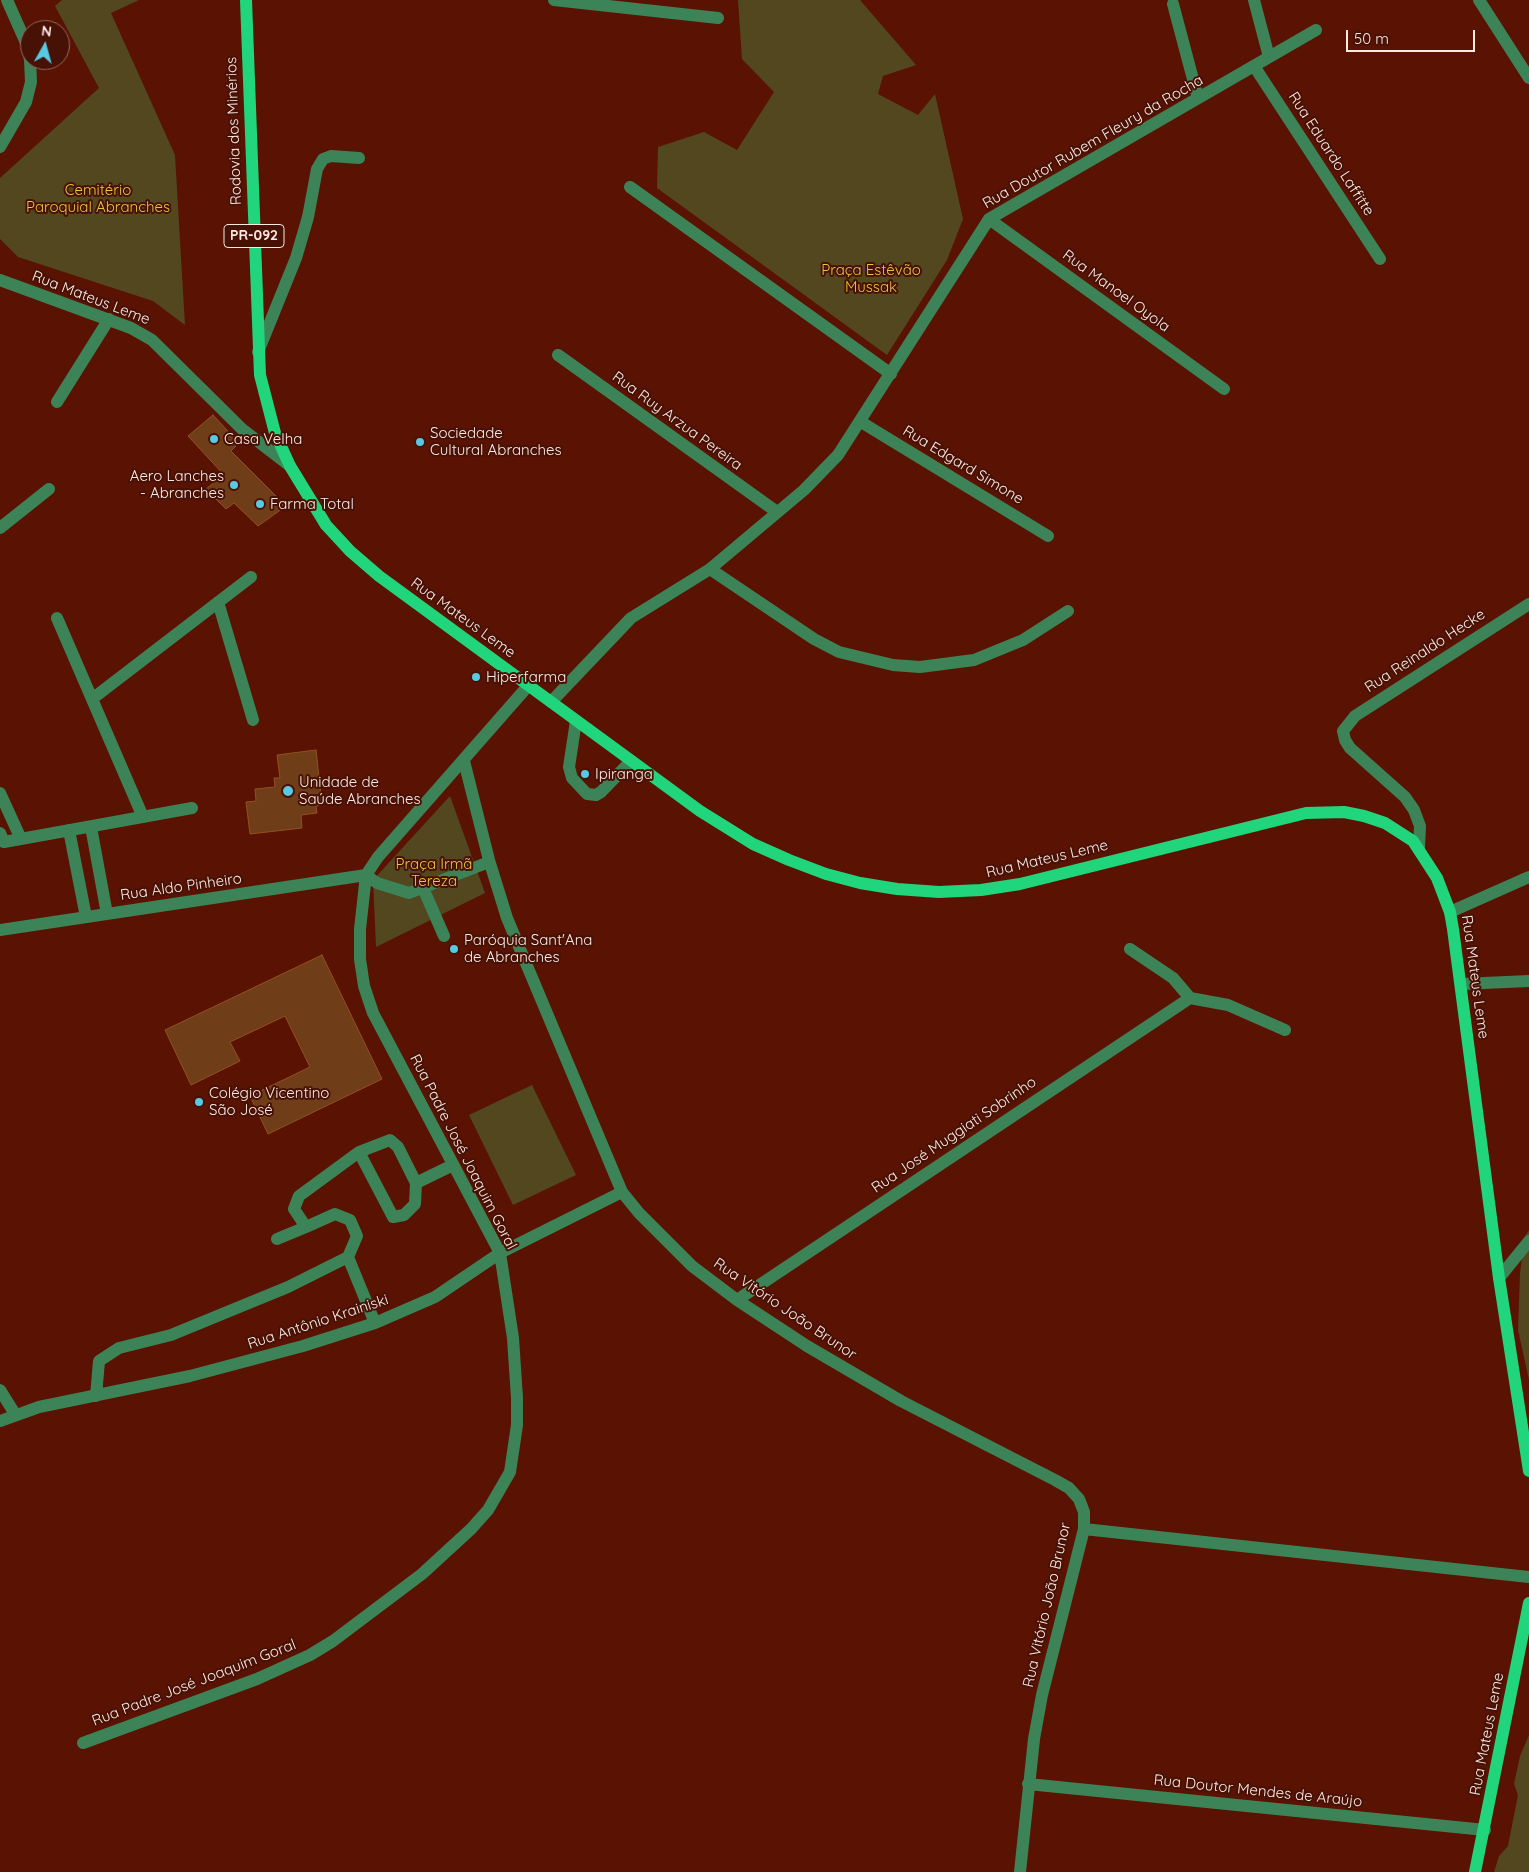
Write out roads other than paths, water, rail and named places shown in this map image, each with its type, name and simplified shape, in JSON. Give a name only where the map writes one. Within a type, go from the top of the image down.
[{"type":"main road","name":"Rodovia dos Minérios","points":[[246,0],[258,352],[265,402],[275,433],[290,466]]},
{"type":"main road","name":"Rua Mateus Leme","points":[[290,466],[326,526],[350,551],[379,576],[700,811],[753,844],[826,874],[860,883],[897,889],[938,892],[972,891],[1020,884],[1283,818],[1324,812],[1364,816],[1385,823],[1406,836],[1419,848],[1437,878],[1450,912],[1499,1278],[1529,1471]]},
{"type":"main road","name":"Rua Mateus Leme","points":[[1475,1872],[1485,1830],[1529,1603]]},
{"type":"street","points":[[7,0],[20,29]]},
{"type":"street","points":[[554,0],[718,18]]},
{"type":"street","points":[[1254,0],[1269,57]]},
{"type":"street","points":[[1479,0],[1529,78]]},
{"type":"street","points":[[1173,4],[1198,98]]},
{"type":"street","name":"Rua Doutor Rubem Fleury da Rocha","points":[[551,702],[631,618],[710,569],[804,490],[833,461],[861,422],[989,219],[1316,30]]},
{"type":"street","name":"Rua Eduardo Laffitte","points":[[1254,66],[1380,259]]},
{"type":"street","points":[[0,147],[26,102],[31,82],[30,70]]},
{"type":"street","points":[[258,352],[296,258],[308,217],[317,169],[323,159],[331,156],[358,158]]},
{"type":"street","points":[[630,187],[891,374]]},
{"type":"street","name":"Rua Manoel Oyola","points":[[989,219],[1224,389]]},
{"type":"street","name":"Rua Mateus Leme","points":[[0,280],[109,319],[131,328],[152,340],[242,429],[290,466]]},
{"type":"street","points":[[57,402],[109,319]]},
{"type":"street","name":"Rua Ruy Arzua Pereira","points":[[558,355],[778,512]]},
{"type":"street","name":"Rua Edgard Simone","points":[[861,422],[1048,536]]},
{"type":"street","points":[[0,528],[49,489]]},
{"type":"street","points":[[710,569],[814,639],[839,652],[893,665],[920,667],[974,660],[1023,640],[1068,611]]},
{"type":"street","points":[[92,699],[250,577]]},
{"type":"street","points":[[218,602],[253,720]]},
{"type":"street","name":"Rua Reinaldo Hecke","points":[[1419,848],[1420,826],[1414,810],[1405,797],[1350,748],[1345,740],[1343,731],[1355,716],[1529,604]]},
{"type":"street","points":[[57,618],[143,817]]},
{"type":"street","points":[[464,761],[528,686]]},
{"type":"street","points":[[576,721],[568,767],[572,778],[587,794],[596,795],[601,792],[631,761]]},
{"type":"street","name":"Rua Vitório João Brunor","points":[[464,761],[489,862],[507,918],[622,1192],[638,1214],[692,1266],[737,1300],[864,1380],[1069,1488],[1079,1499],[1084,1529],[1042,1695],[1028,1784],[1020,1872]]},
{"type":"street","name":"Rua Padre José Joaquim Goral","points":[[83,1743],[258,1679],[310,1655],[351,1629],[406,1586],[471,1529],[488,1510],[510,1472],[516,1434],[516,1364],[500,1253],[373,1013],[364,986],[360,959],[360,929],[366,876],[396,834],[464,761]]},
{"type":"street","points":[[0,793],[20,839]]},
{"type":"street","points":[[0,833],[4,842],[192,808]]},
{"type":"street","points":[[91,827],[107,914]]},
{"type":"street","points":[[69,830],[86,917]]},
{"type":"street","points":[[366,876],[377,883],[410,893],[489,862]]},
{"type":"street","name":"Rua Aldo Pinheiro","points":[[0,930],[366,876]]},
{"type":"street","points":[[1450,912],[1529,878]]},
{"type":"street","points":[[423,888],[444,936]]},
{"type":"street","points":[[1130,948],[1173,978],[1190,998],[1228,1005],[1285,1030]]},
{"type":"street","points":[[1461,984],[1529,981]]},
{"type":"street","name":"Rua José Muggiati Sobrinho","points":[[737,1300],[1190,998]]},
{"type":"street","points":[[306,1227],[294,1209],[299,1196],[359,1152],[390,1140],[398,1147],[416,1183],[415,1204],[404,1215],[393,1217],[359,1152]]},
{"type":"street","points":[[416,1183],[453,1166]]},
{"type":"street","name":"Rua Antônio Krainiski","points":[[0,1421],[39,1406],[162,1382],[253,1360],[375,1323],[435,1297],[500,1253],[622,1192]]},
{"type":"street","points":[[96,1396],[99,1361],[119,1348],[171,1335],[288,1288],[348,1257],[358,1236],[350,1220],[335,1214],[277,1239]]},
{"type":"street","points":[[1499,1278],[1529,1241]]},
{"type":"street","points":[[348,1257],[375,1323]]},
{"type":"street","points":[[0,1390],[15,1414]]},
{"type":"street","points":[[1084,1529],[1529,1577]]},
{"type":"street","name":"Rua Doutor Mendes de Araújo","points":[[1028,1784],[1485,1830]]},
{"type":"place","name":"Casa Velha","points":[[214,439]]},
{"type":"place","name":"Sociedade Cultural Abranches","points":[[420,442]]},
{"type":"place","name":"Aero Lanches - Abranches","points":[[234,485]]},
{"type":"place","name":"Farma Total","points":[[260,504]]},
{"type":"place","name":"Hiperfarma","points":[[476,677]]},
{"type":"place","name":"Ipiranga","points":[[585,774]]},
{"type":"place","name":"Unidade de Saúde Abranches","points":[[288,791]]},
{"type":"place","name":"Paróquia Sant'Ana de Abranches","points":[[454,949]]},
{"type":"place","name":"Colégio Vicentino São José","points":[[199,1102]]},
{"type":"park label","name":"Cemitério Paroquial Abranches","points":[[98,198]]},
{"type":"park label","name":"Praça Estêvão Mussak","points":[[871,278]]},
{"type":"park label","name":"Praça Irmã Tereza","points":[[434,872]]}]
